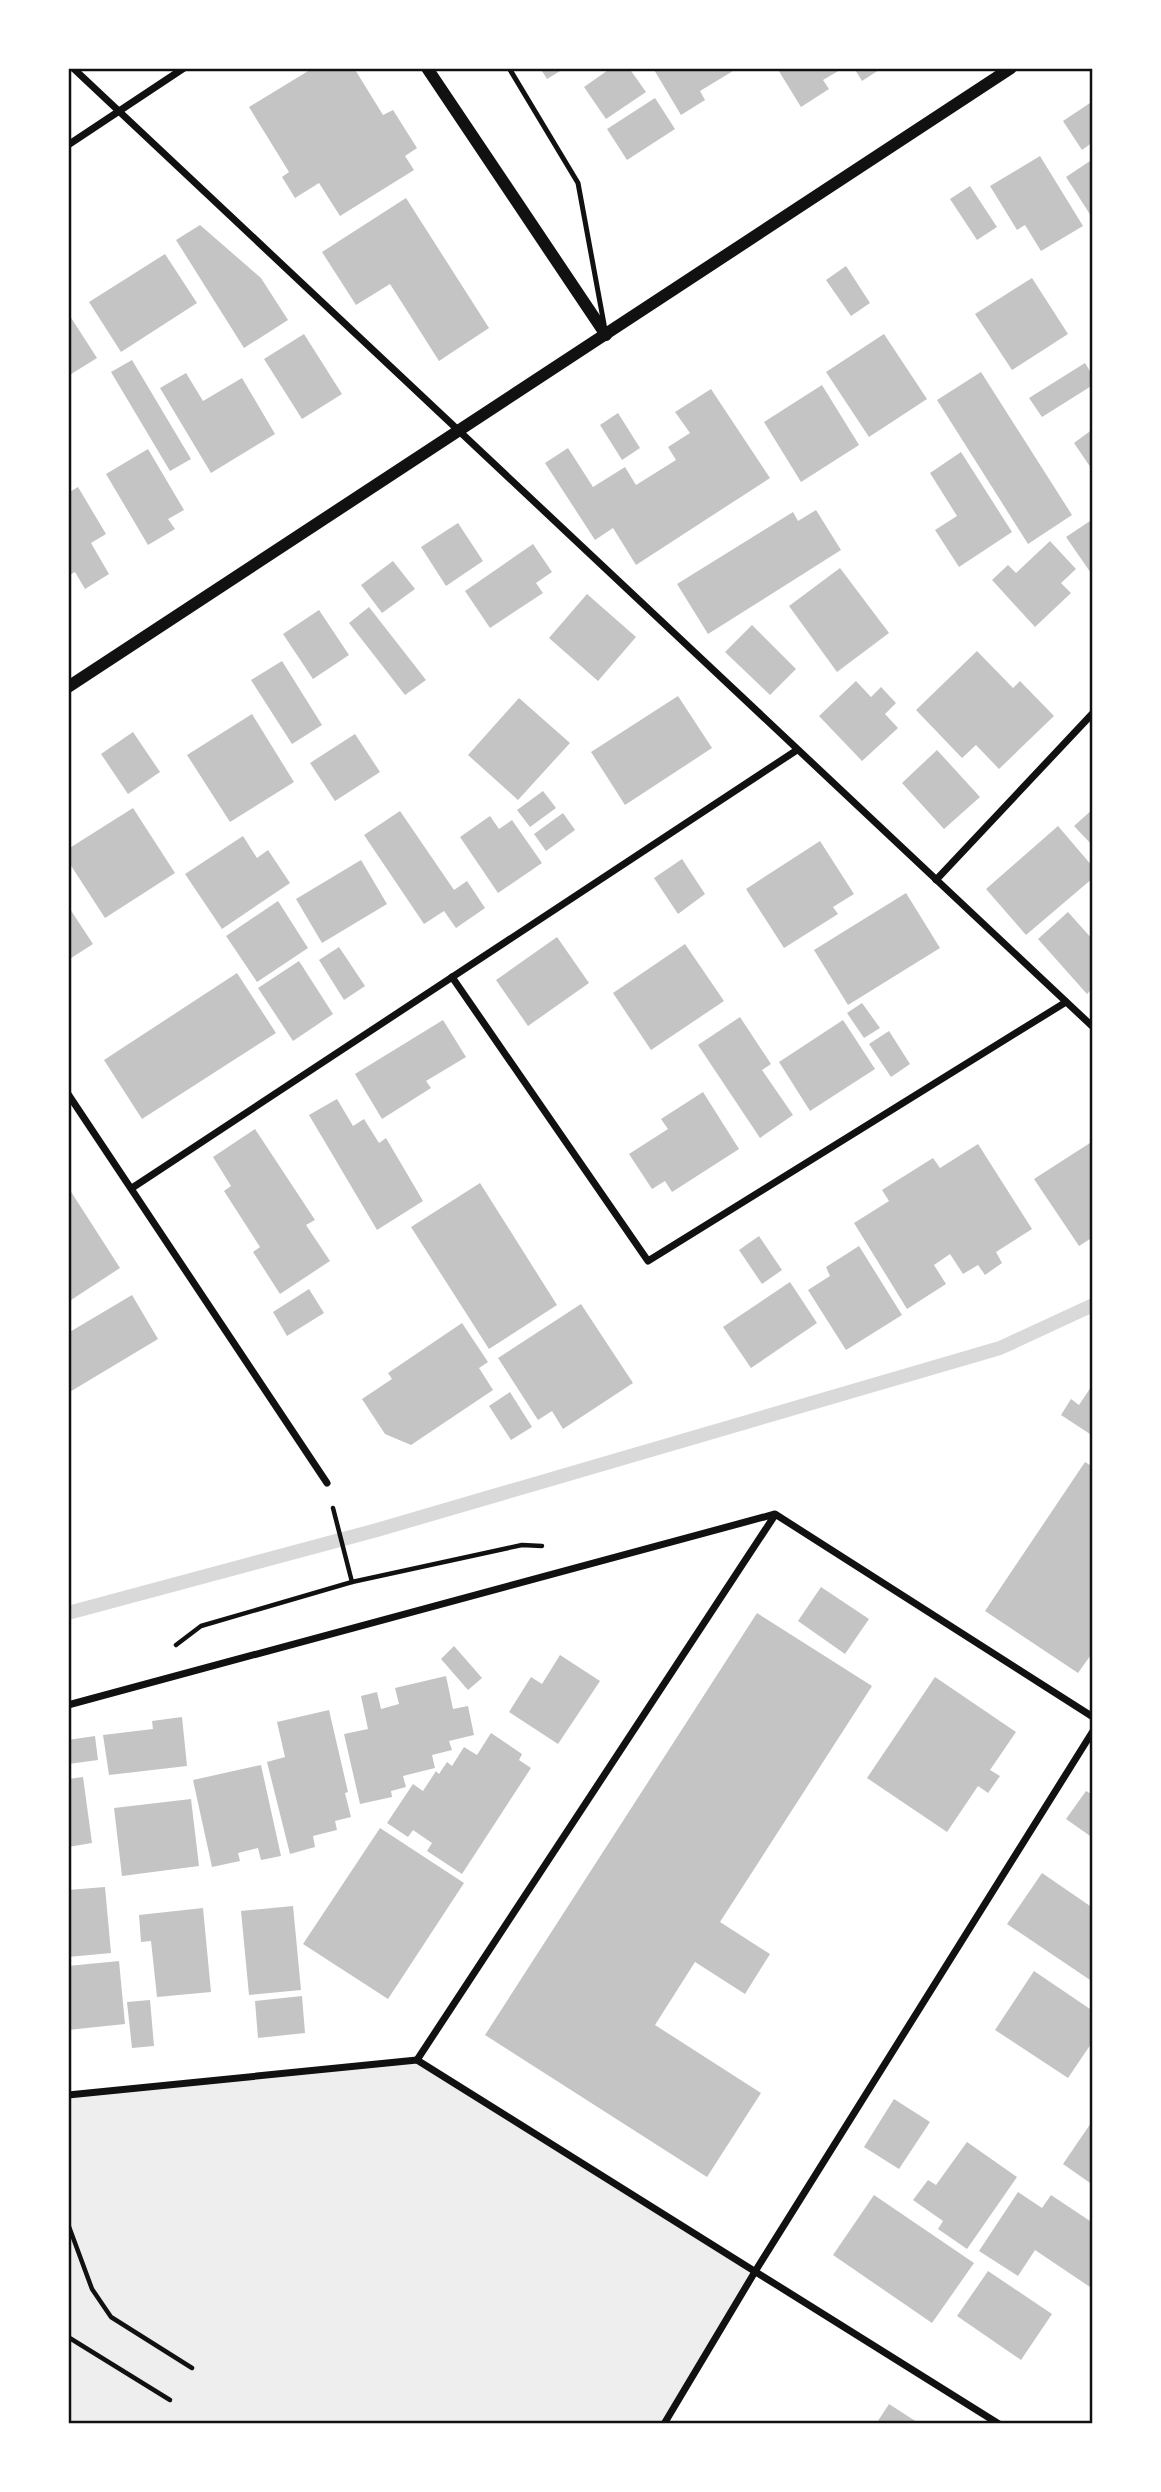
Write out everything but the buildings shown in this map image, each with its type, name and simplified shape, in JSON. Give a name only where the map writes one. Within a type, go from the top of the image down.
[{"type":"street","points":[[73,68],[1093,1027]]},
{"type":"street","points":[[68,145],[184,68]]},
{"type":"street","points":[[427,68],[606,335]]},
{"type":"street","points":[[68,687],[1011,68]]},
{"type":"street","points":[[936,880],[1093,713]]},
{"type":"street","points":[[132,1188],[797,750]]},
{"type":"street","points":[[452,978],[648,1261],[1066,1002]]},
{"type":"street","points":[[68,1094],[327,1483]]},
{"type":"street","points":[[68,1705],[775,1514],[1093,1717]]},
{"type":"street","points":[[417,2060],[775,1514]]},
{"type":"street","points":[[664,2424],[756,2270],[1093,1731]]},
{"type":"street","points":[[68,2095],[417,2060],[999,2424]]},
{"type":"lane","points":[[509,68],[578,183],[606,335]]},
{"type":"path","points":[[327,1483],[352,1581]]},
{"type":"path","points":[[170,1649],[201,1626],[352,1581],[522,1545],[549,1546]]},
{"type":"path","points":[[68,2224],[92,2288],[111,2317],[192,2368]]},
{"type":"path","points":[[68,2337],[170,2400]]},
{"type":"shaded area","points":[[417,2060],[756,2270],[664,2424],[68,2424],[68,2095]]},
{"type":"waterway","points":[[68,1613],[377,1530],[1000,1348],[1093,1305]]}]
